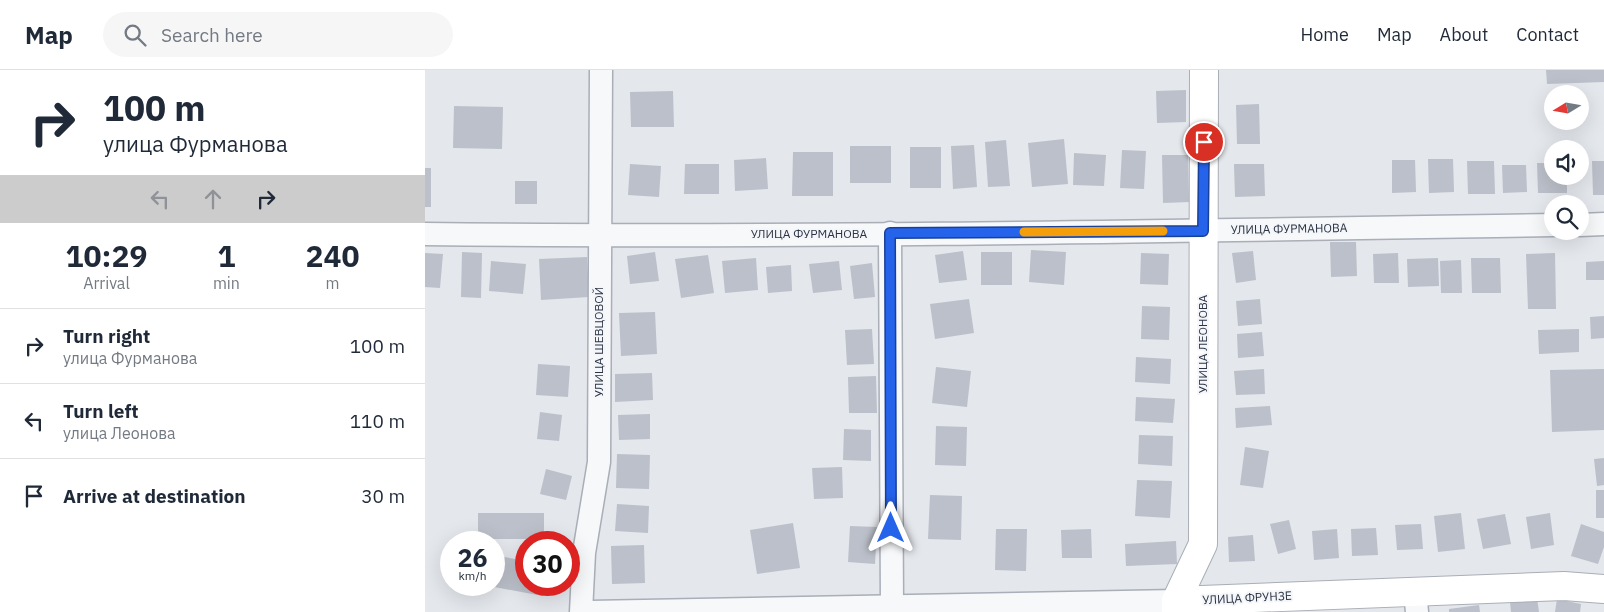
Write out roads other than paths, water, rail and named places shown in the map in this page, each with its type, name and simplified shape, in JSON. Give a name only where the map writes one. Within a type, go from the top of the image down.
[{"type":"street","name":"УЛИЦА ШЕВЦОВОЙ","points":[[581,612],[585,553],[599,462],[601,70]]},
{"type":"street","name":"УЛИЦА ЛЕОНОВА","points":[[1176,607],[1203,544],[1204,70]]},
{"type":"street","points":[[1589,225],[1604,224]]},
{"type":"street","name":"УЛИЦА ФУРМАНОВА","points":[[425,234],[600,236],[1203,231],[1544,225]]},
{"type":"street","points":[[890,233],[892,607]]},
{"type":"street","name":"УЛИЦА ФРУНЗЕ","points":[[591,612],[846,610],[892,607],[1176,607],[1416,601],[1564,586],[1604,589]]}]
